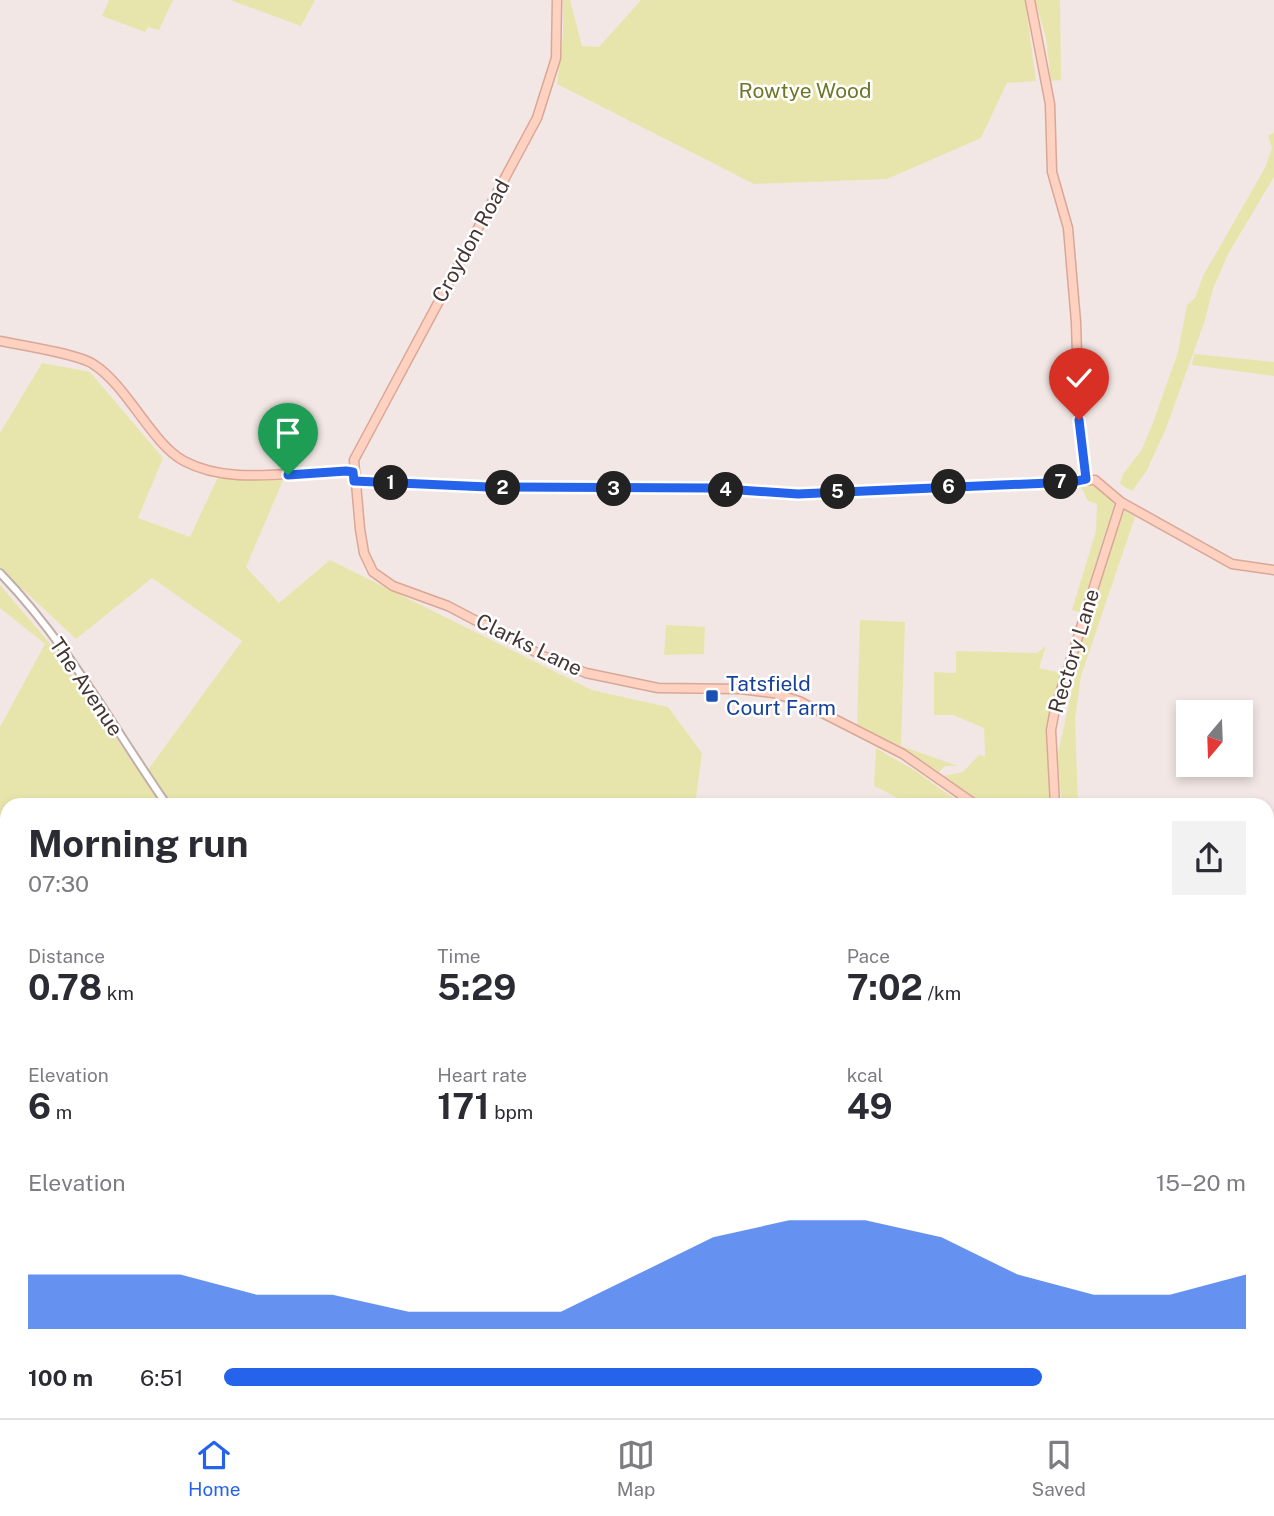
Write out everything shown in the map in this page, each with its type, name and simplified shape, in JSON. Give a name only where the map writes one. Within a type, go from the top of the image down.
[{"type":"street","name":"Croydon Road","points":[[354,476],[358,448],[537,118],[556,58],[556,0]]},
{"type":"street","points":[[1030,0],[1050,104],[1052,172],[1068,229],[1076,322],[1079,420],[1086,479]]},
{"type":"street","points":[[0,341],[93,363],[131,401],[171,452],[199,467],[217,472],[354,476],[488,487],[711,488],[798,494],[1086,479],[1095,480],[1121,502],[1232,564],[1274,570]]},
{"type":"street","name":"Clarks Lane","points":[[354,476],[360,529],[368,564],[377,576],[393,586],[448,606],[543,656],[586,673],[657,688],[740,689],[773,693],[799,701],[903,754],[966,798]]},
{"type":"street","name":"Rectory Lane","points":[[1055,798],[1051,730],[1055,709],[1121,502]]},
{"type":"street","name":"The Avenue","points":[[0,573],[21,595],[83,676],[114,729],[162,798]]},
{"type":"green space","points":[[109,0],[173,0],[159,30],[148,27],[145,32],[102,16]]},
{"type":"green space","points":[[230,0],[315,0],[301,26]]},
{"type":"green space","name":"Rowtye Wood","points":[[563,0],[570,0],[582,46],[599,47],[641,0],[1025,0],[1036,81],[1007,83],[981,138],[887,179],[754,184],[557,84],[563,36]]},
{"type":"green space","points":[[1035,0],[1060,0],[1061,80],[1051,81],[1046,38]]},
{"type":"green space","points":[[1274,133],[1274,177],[1228,254],[1213,289],[1204,323],[1165,431],[1146,472],[1132,491],[1120,484],[1123,474],[1141,451],[1153,423],[1178,352],[1187,305],[1195,298],[1203,276],[1265,168],[1272,148],[1268,135]]},
{"type":"green space","points":[[1194,354],[1274,362],[1274,376],[1192,365]]},
{"type":"green space","points":[[42,363],[90,372],[163,458],[138,518],[190,537],[218,477],[284,478],[246,567],[279,603],[330,560],[592,690],[668,707],[702,753],[696,798],[165,798],[147,771],[242,641],[152,578],[76,639],[0,568],[0,433]]},
{"type":"green space","points":[[1081,487],[1102,489],[1115,502],[1080,612],[1072,610],[1096,531],[1097,504],[1088,501]]},
{"type":"green space","points":[[1123,509],[1135,517],[1081,676],[1075,719],[1078,798],[1061,798],[1057,757],[1077,668],[1072,666]]},
{"type":"green space","points":[[0,585],[47,640],[158,798],[0,798],[0,727],[45,644],[0,608]]},
{"type":"green space","points":[[860,620],[905,622],[901,746],[958,766],[945,766],[939,772],[900,746],[857,726]]},
{"type":"green space","points":[[666,625],[705,627],[704,654],[664,655]]},
{"type":"green space","points":[[1046,646],[1039,668],[1061,673],[1046,737],[1050,798],[974,798],[944,776],[963,772],[979,755],[985,756],[984,728],[953,715],[934,715],[934,672],[956,673],[956,651],[1037,653]]},
{"type":"green space","points":[[876,748],[914,770],[953,798],[898,798],[874,786]]},
{"type":"place","name":"Tatsfield Court Farm","points":[[712,696]]},
{"type":"route","points":[[288,475],[346,471],[353,472],[354,481],[488,487],[711,488],[798,494],[1072,482],[1086,479],[1079,420]]}]
